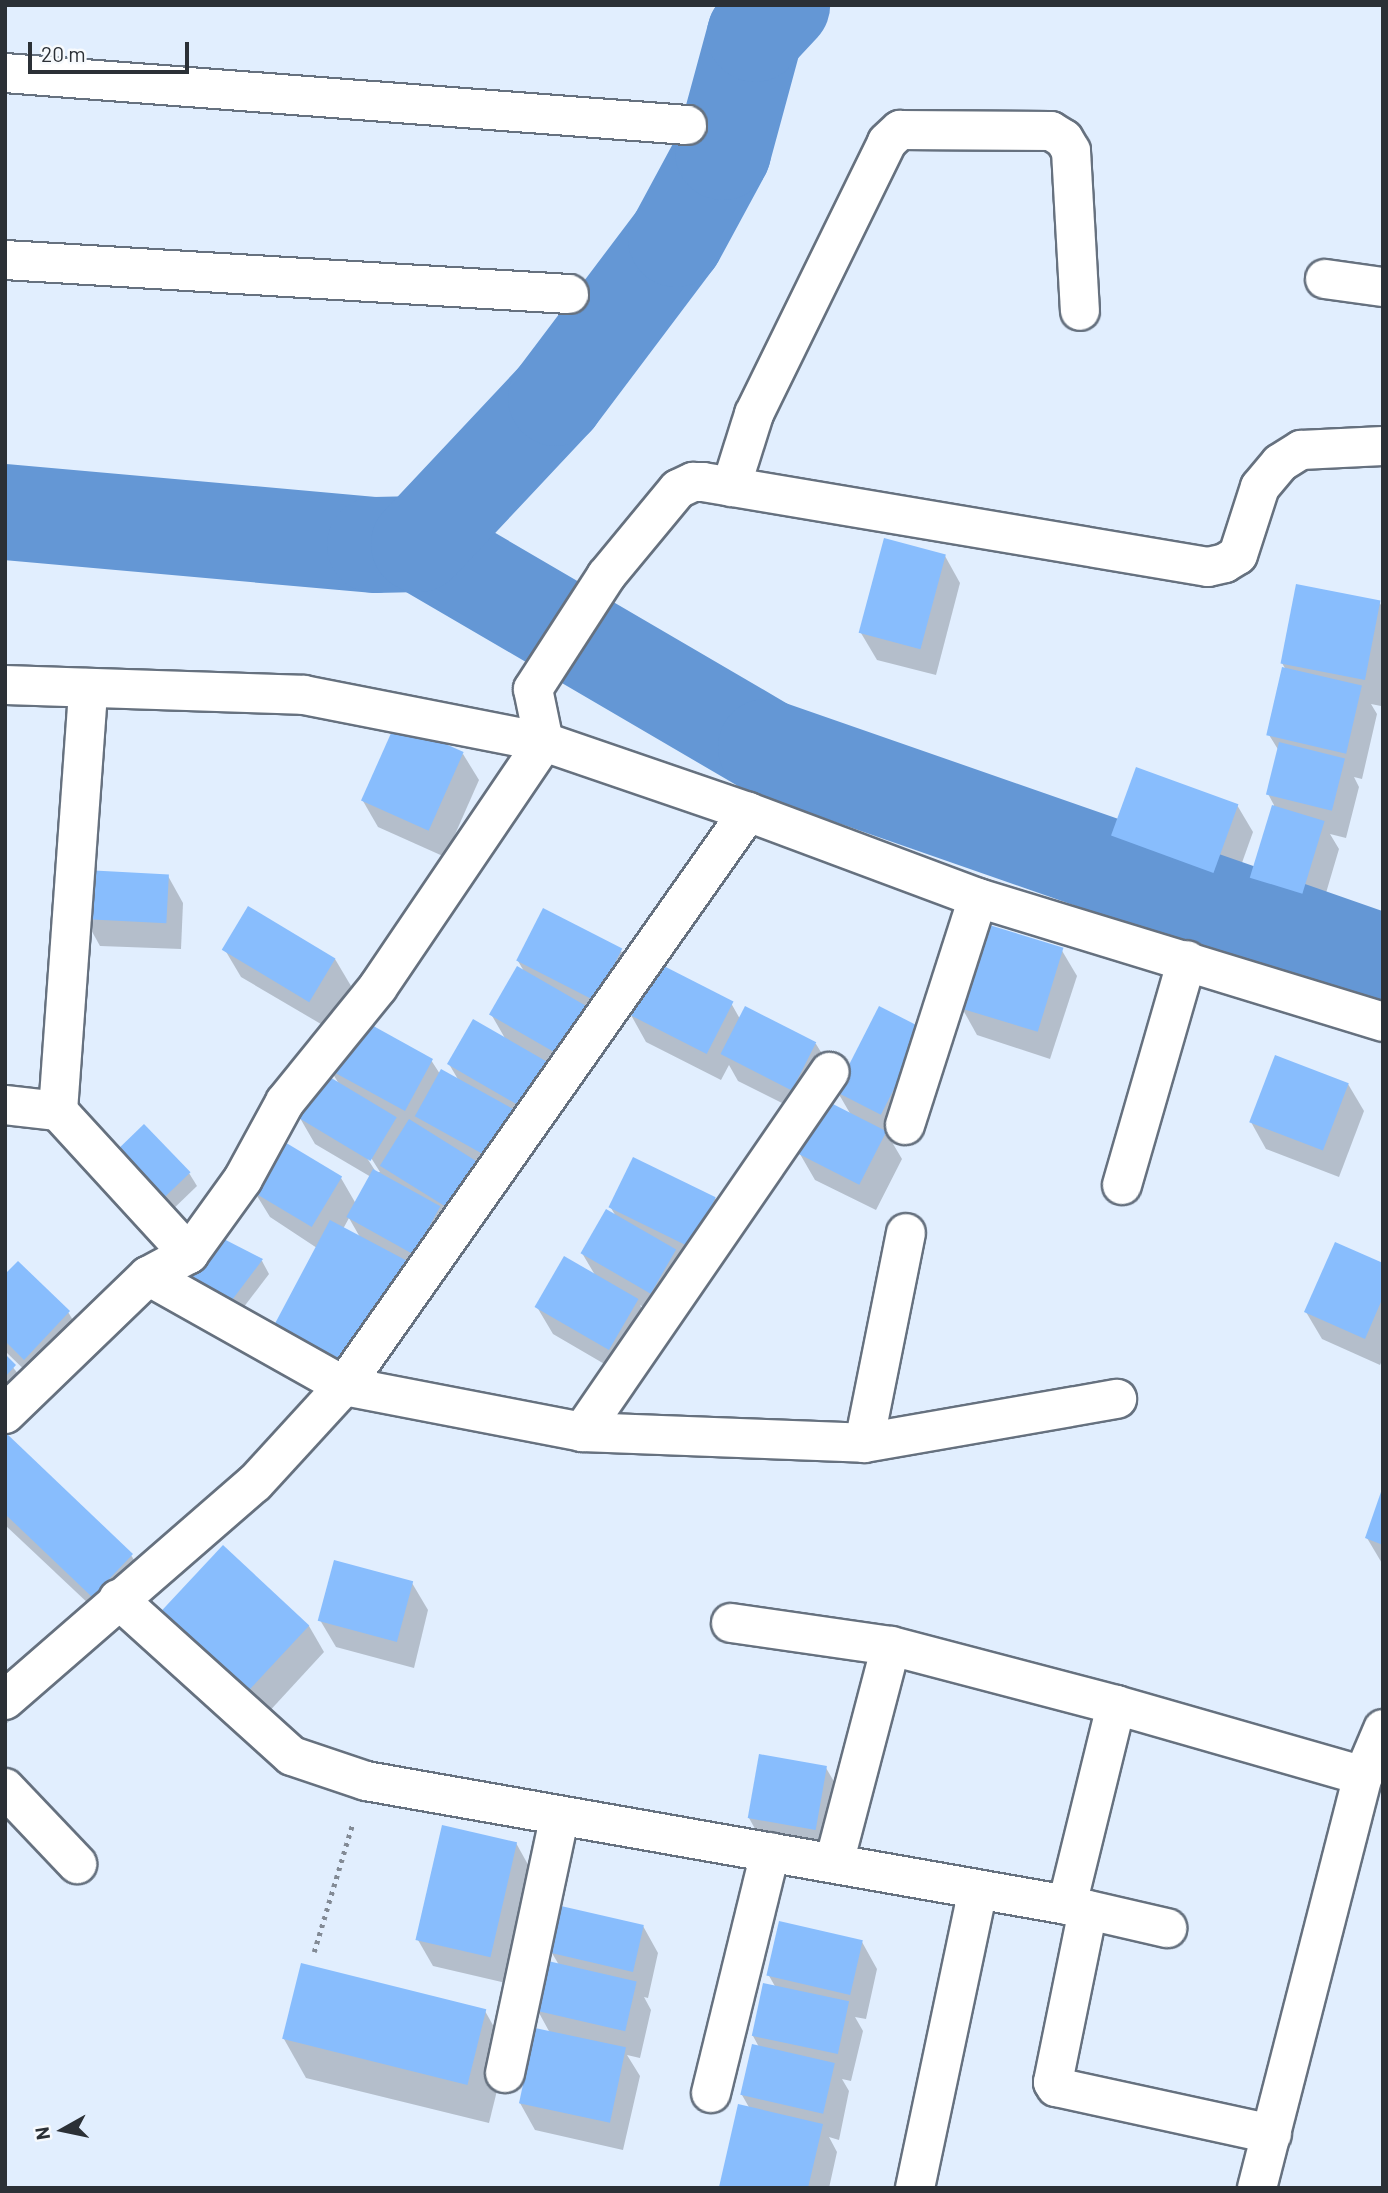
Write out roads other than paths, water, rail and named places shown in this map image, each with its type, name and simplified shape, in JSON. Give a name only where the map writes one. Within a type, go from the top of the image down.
[{"type":"street","points":[[5,73],[687,125]]},
{"type":"street","points":[[731,487],[754,414],[887,142],[901,130],[1051,131],[1064,139],[1071,151],[1080,311]]},
{"type":"street","points":[[5,260],[569,294]]},
{"type":"street","points":[[1325,279],[1383,287]]},
{"type":"street","points":[[5,1414],[148,1276],[189,1254],[243,1179],[285,1102],[378,987],[544,742],[533,689],[606,576],[678,489],[693,482],[731,487],[1208,567],[1225,563],[1238,555],[1261,487],[1280,463],[1301,450],[1383,446]]},
{"type":"street","points":[[5,685],[304,695],[544,742],[748,812],[978,898],[1187,960],[1383,1023]]},
{"type":"street","points":[[58,1111],[88,688]]},
{"type":"street","points":[[5,1700],[118,1599],[255,1483],[344,1386],[748,812]]},
{"type":"street","points":[[905,1125],[978,898]]},
{"type":"street","points":[[1122,1185],[1187,960]]},
{"type":"street","points":[[582,1432],[830,1072]]},
{"type":"street","points":[[5,1105],[58,1111],[189,1254]]},
{"type":"street","points":[[864,1443],[906,1233]]},
{"type":"street","points":[[148,1276],[344,1386],[582,1432],[864,1443],[1117,1399]]},
{"type":"street","points":[[118,1599],[292,1756],[366,1782],[559,1818],[834,1863],[1077,1908],[1167,1928]]},
{"type":"street","points":[[731,1623],[891,1646],[1116,1705],[1363,1776]]},
{"type":"street","points":[[834,1863],[891,1646]]},
{"type":"street","points":[[1116,1705],[1077,1908],[1054,2082],[1056,2087],[1272,2134]]},
{"type":"street","points":[[1258,2188],[1363,1776],[1383,1729]]},
{"type":"street","points":[[5,1788],[77,1864]]},
{"type":"street","points":[[505,2073],[559,1818]]},
{"type":"street","points":[[711,2093],[771,1852]]},
{"type":"street","points":[[915,2188],[978,1890]]},
{"type":"waterway","points":[[419,544],[556,398],[676,239],[723,152],[755,34],[782,5]]},
{"type":"waterway","points":[[5,512],[375,545],[419,544],[766,747],[1383,962]]}]
